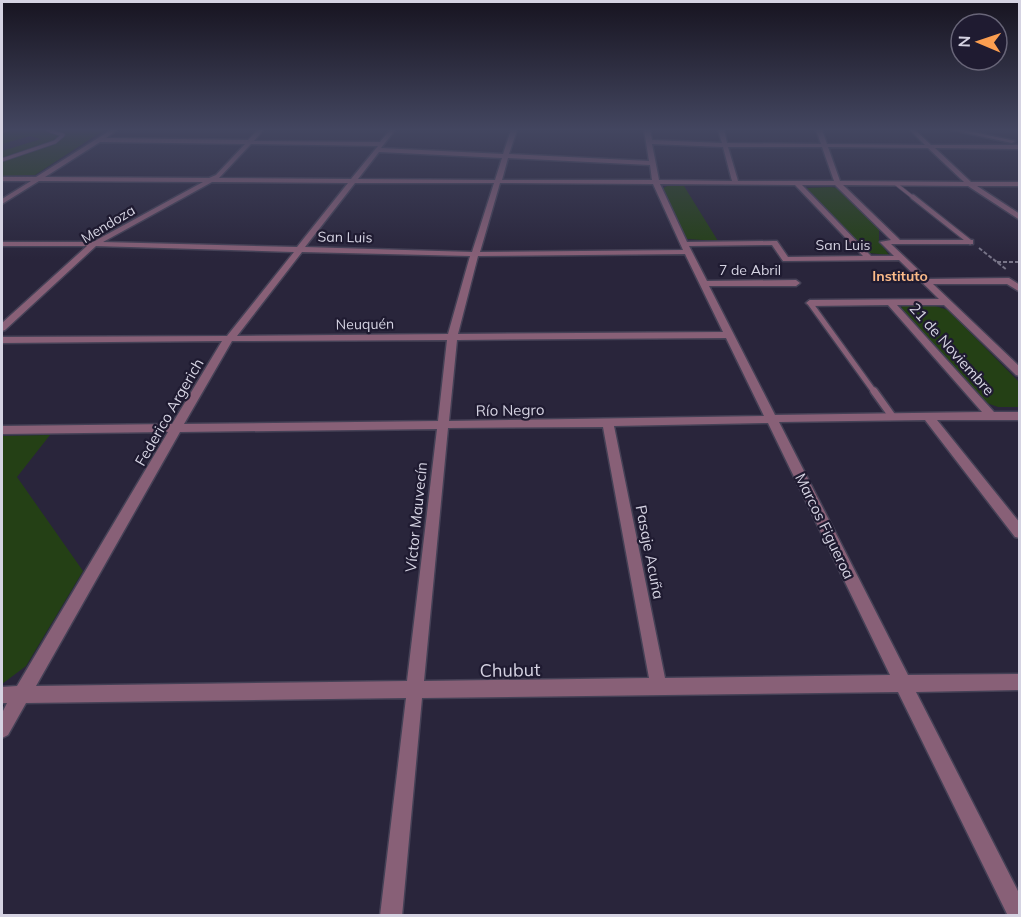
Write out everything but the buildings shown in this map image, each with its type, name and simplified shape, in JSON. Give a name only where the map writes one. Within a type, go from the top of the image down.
[{"type":"street","points":[[2,202],[49,173]]},
{"type":"street","name":"Mendoza","points":[[2,328],[94,244],[211,181],[219,173]]},
{"type":"street","name":"Federico Argerich","points":[[2,729],[230,339],[360,173]]},
{"type":"street","name":"Víctor Mauvecín","points":[[391,915],[452,337],[499,173]]},
{"type":"street","name":"Marcos Figueroa","points":[[654,173],[656,183],[686,248],[1019,915]]},
{"type":"street","points":[[733,173],[736,184]]},
{"type":"street","points":[[835,173],[838,184],[898,242]]},
{"type":"street","points":[[958,173],[970,184],[1020,218]]},
{"type":"street","points":[[2,179],[1020,184]]},
{"type":"street","points":[[798,184],[869,258]]},
{"type":"street","name":"San Luis","points":[[901,258],[884,242],[970,242]]},
{"type":"street","name":"San Luis","points":[[2,244],[94,244],[474,254],[774,243],[786,259],[901,258]]},
{"type":"street","points":[[901,258],[1020,373]]},
{"type":"street","points":[[926,282],[1008,281],[1020,290]]},
{"type":"street","name":"7 de Abril","points":[[704,284],[796,283]]},
{"type":"street","points":[[810,303],[946,302]]},
{"type":"street","name":"21 de Noviembre","points":[[891,303],[991,416]]},
{"type":"street","name":"Neuquén","points":[[2,340],[729,335]]},
{"type":"street","name":"Río Negro","points":[[2,430],[442,426],[751,421],[892,416],[1020,416]]},
{"type":"street","points":[[928,416],[1020,533]]},
{"type":"street","name":"Pasaje Acuña","points":[[608,423],[659,688]]},
{"type":"street","name":"Chubut","points":[[2,695],[1020,682]]},
{"type":"lane","points":[[896,184],[970,242]]},
{"type":"lane","points":[[810,303],[892,416]]},
{"type":"path","points":[[970,242],[1016,277],[1008,281]]},
{"type":"path","points":[[996,262],[1020,262]]},
{"type":"green space","points":[[2,173],[38,173],[35,175],[2,176]]},
{"type":"green space","points":[[667,186],[684,186],[718,241],[687,239],[662,189]]},
{"type":"green space","points":[[806,188],[837,188],[879,228],[879,241],[889,255],[869,253]]},
{"type":"green space","points":[[932,305],[948,310],[1019,382],[1019,407],[998,407],[984,402],[901,309],[902,306]]},
{"type":"green space","points":[[50,435],[17,477],[83,571],[26,666],[2,684],[2,436]]},
{"type":"district","name":"Instituto","points":[[900,276]]}]
